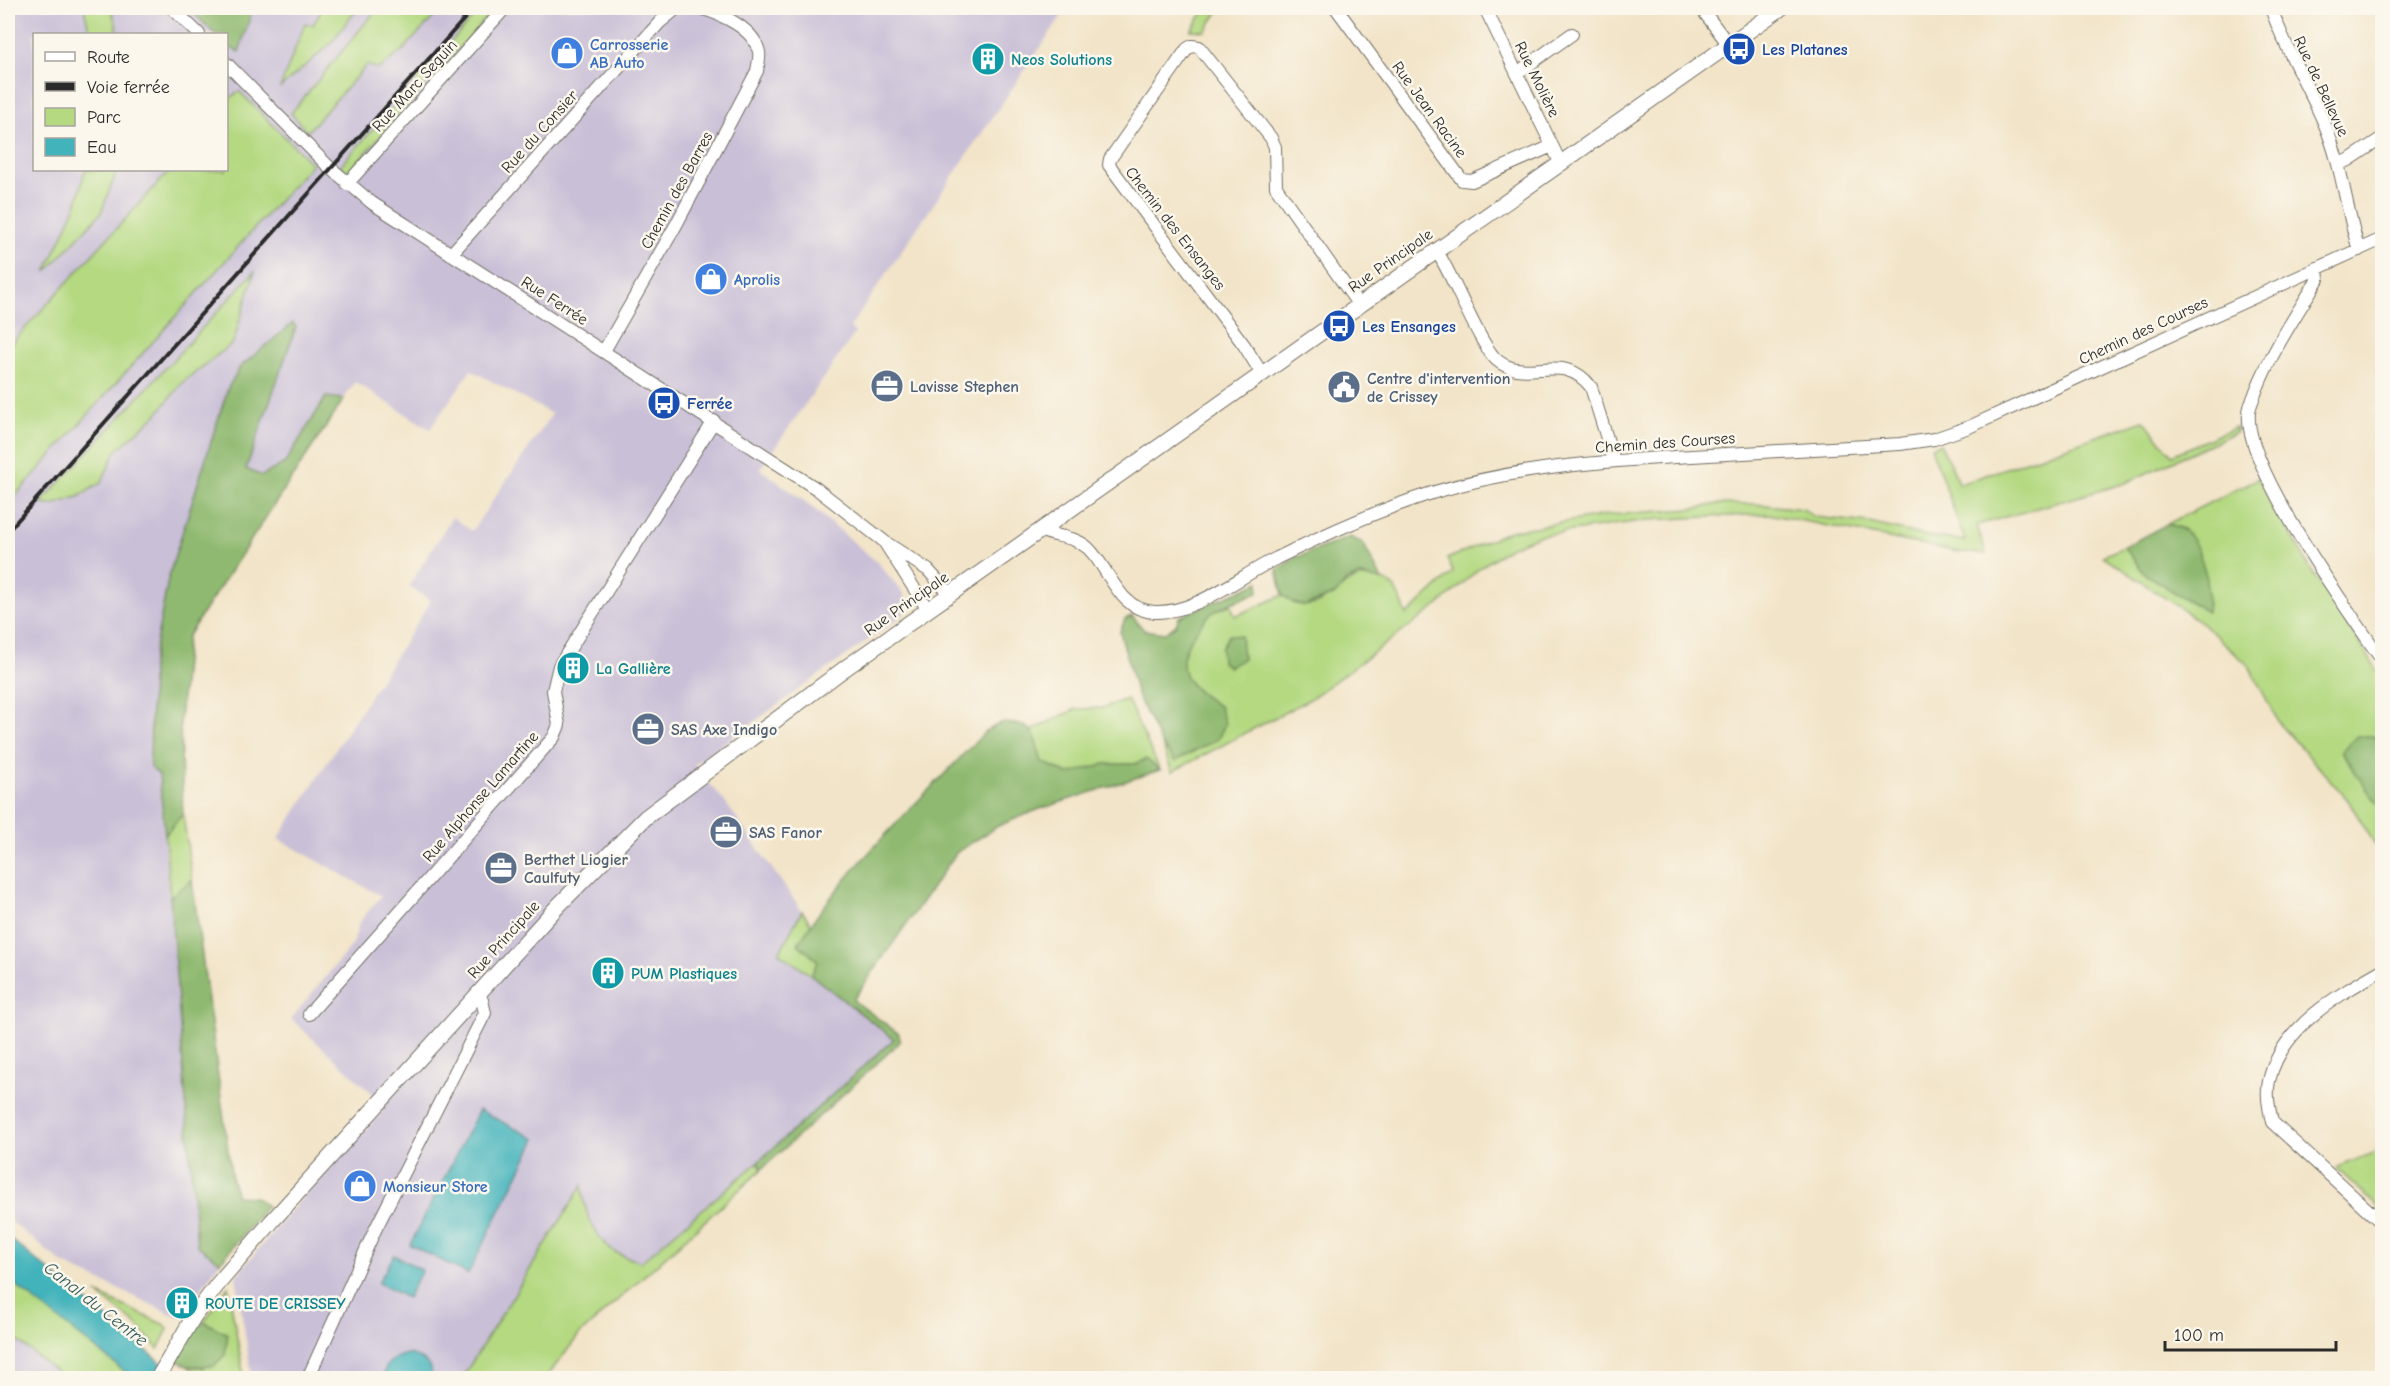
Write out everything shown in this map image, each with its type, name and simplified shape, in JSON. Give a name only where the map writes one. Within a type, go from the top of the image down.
[{"type":"street","points":[[172,8],[198,33]]},
{"type":"street","name":"Rue Marc Seguin","points":[[347,184],[505,8]]},
{"type":"street","name":"Rue du Consier","points":[[451,254],[660,22],[677,8]]},
{"type":"street","name":"Chemin des Barres","points":[[604,351],[757,71],[759,53],[754,39],[732,21],[700,8]]},
{"type":"street","name":"Rue Jean Racine","points":[[1336,8],[1462,180],[1472,181],[1552,146]]},
{"type":"street","name":"Rue Molière","points":[[1485,8],[1560,164]]},
{"type":"street","points":[[1701,8],[1728,45]]},
{"type":"street","name":"Rue Principale","points":[[158,1378],[194,1316],[249,1247],[475,996],[575,888],[646,817],[844,669],[1262,375],[1358,304],[1781,8]]},
{"type":"street","name":"Rue de Bellevue","points":[[2271,8],[2293,62],[2325,125],[2338,164],[2359,250]]},
{"type":"street","points":[[1517,73],[1572,34]]},
{"type":"street","name":"Chemin des Ensanges","points":[[1262,375],[1178,255],[1111,171],[1110,159],[1187,49],[1192,46],[1199,47],[1271,138],[1275,147],[1276,187],[1358,304]]},
{"type":"street","name":"Rue Ferrée","points":[[228,65],[347,184],[451,254],[825,494],[885,542],[928,570],[950,594]]},
{"type":"street","points":[[2338,164],[2349,160],[2382,138]]},
{"type":"street","name":"Chemin des Courses","points":[[1042,530],[1046,534],[1068,536],[1086,546],[1105,568],[1123,598],[1146,611],[1174,610],[1203,599],[1286,554],[1376,514],[1437,492],[1533,471],[1614,461],[1900,444],[1935,439],[2024,404],[2382,239]]},
{"type":"street","points":[[1436,250],[1493,357],[1500,363],[1518,369],[1565,368],[1584,378],[1591,387],[1614,461]]},
{"type":"street","points":[[2317,268],[2318,279],[2273,354],[2248,412],[2251,434],[2264,469],[2319,570],[2382,660]]},
{"type":"street","name":"Rue Alphonse Lamartine","points":[[309,1014],[554,737],[559,725],[553,691],[559,666],[714,421]]},
{"type":"street","name":"Rue Ferrée","points":[[885,542],[928,610]]},
{"type":"street","points":[[2382,970],[2324,1006],[2300,1027],[2280,1052],[2269,1081],[2268,1099],[2272,1122],[2382,1222]]},
{"type":"street","points":[[308,1378],[375,1230],[485,1013],[482,1000],[475,996]]},
{"type":"shaded area","points":[[8,8],[1067,8],[850,327],[855,333],[760,469],[807,503],[877,562],[904,594],[904,614],[694,765],[725,802],[802,911],[779,953],[894,1039],[758,1162],[581,1313],[530,1378],[252,1378],[236,1276],[288,1214],[381,1113],[371,1092],[291,1019],[353,944],[359,923],[381,896],[278,839],[431,601],[409,586],[452,517],[472,531],[552,414],[471,370],[430,429],[355,382],[281,494],[210,444],[169,575],[152,664],[150,767],[159,775],[197,1245],[220,1262],[180,1318],[62,1263],[8,1219]]},
{"type":"shaded area","points":[[8,1333],[64,1378],[8,1378]]},
{"type":"green space","points":[[84,8],[111,8],[119,33],[90,33]]},
{"type":"green space","points":[[188,8],[253,8],[239,52],[228,46],[228,33],[214,33]]},
{"type":"green space","points":[[323,8],[358,8],[329,45],[280,88],[305,23],[313,25]]},
{"type":"green space","points":[[378,8],[442,8],[403,50],[379,69],[367,65],[307,132],[291,113]]},
{"type":"green space","points":[[481,8],[495,8],[349,172],[340,166]]},
{"type":"green space","points":[[1206,8],[1221,8],[1205,31],[1191,30]]},
{"type":"green space","points":[[239,91],[312,164],[8,504],[8,347],[169,171],[228,171],[228,100]]},
{"type":"green space","points":[[85,171],[117,171],[101,213],[46,272],[77,203]]},
{"type":"green space","points":[[255,271],[233,343],[183,382],[157,414],[116,451],[101,483],[78,497],[52,505],[40,504]]},
{"type":"green space","points":[[293,323],[296,327],[246,469],[262,476],[285,463],[326,397],[344,399],[187,637],[180,721],[183,814],[165,835],[159,775],[150,767],[152,664],[169,575],[228,388],[240,367]]},
{"type":"green space","points":[[2144,420],[2172,455],[2236,427],[2236,432],[2123,484],[1977,525],[1986,554],[1959,552],[1768,514],[1648,520],[1538,536],[1511,547],[1482,566],[1440,604],[1310,699],[1172,772],[1162,745],[1175,761],[1225,724],[1219,706],[1190,685],[1183,673],[1181,660],[1190,638],[1205,618],[1231,604],[1235,616],[1283,595],[1297,603],[1309,605],[1320,602],[1348,582],[1359,578],[1372,578],[1383,580],[1393,586],[1407,615],[1453,572],[1447,559],[1510,531],[1607,515],[1691,509],[1718,504],[1755,504],[1803,509],[1815,517],[1869,523],[1927,536],[1965,541],[1931,447],[1940,444],[1960,484]]},
{"type":"green space","points":[[2259,478],[2310,568],[2382,677],[2382,856],[2348,800],[2279,723],[2249,666],[2202,623],[2103,556],[2124,547],[2146,575],[2183,529],[2167,524]]},
{"type":"green space","points":[[2167,524],[2185,531],[2201,558],[2206,580],[2207,612],[2146,575],[2124,547]]},
{"type":"green space","points":[[1350,537],[1363,543],[1382,580],[1361,576],[1347,580],[1336,594],[1305,606],[1293,603],[1283,595],[1277,570],[1295,558]]},
{"type":"green space","points":[[1259,582],[1258,592],[1222,607],[1208,616],[1186,648],[1183,668],[1186,677],[1199,692],[1219,706],[1225,724],[1218,739],[1175,761],[1162,745],[1137,695],[1120,632],[1125,619],[1132,616],[1144,630],[1165,633],[1176,625],[1179,617]]},
{"type":"green space","points":[[1229,635],[1241,636],[1243,659],[1229,667],[1222,662],[1221,648]]},
{"type":"green space","points":[[1127,699],[1160,770],[1146,759],[1135,764],[1105,764],[1068,774],[1042,762],[1032,730],[1076,709],[1102,708]]},
{"type":"green space","points":[[1000,723],[1021,725],[1031,730],[1042,762],[1068,774],[1105,764],[1135,764],[1146,759],[1160,770],[1037,810],[998,826],[957,852],[853,1000],[899,1034],[900,1042],[762,1169],[758,1162],[894,1039],[811,975],[818,961],[798,944],[839,887],[862,860],[986,731]]},
{"type":"green space","points":[[2357,736],[2379,736],[2382,739],[2382,806],[2374,800],[2341,751]]},
{"type":"green space","points":[[183,814],[192,880],[170,897],[165,835]]},
{"type":"green space","points":[[192,880],[232,1180],[237,1196],[255,1197],[267,1206],[220,1262],[197,1245],[170,897]]},
{"type":"green space","points":[[802,911],[811,924],[798,944],[818,961],[811,975],[779,953]]},
{"type":"green space","points":[[2382,1149],[2382,1211],[2336,1168]]},
{"type":"green space","points":[[758,1162],[762,1169],[579,1335],[546,1378],[462,1378],[582,1186],[587,1214],[601,1239],[615,1252],[641,1262]]},
{"type":"green space","points":[[8,1279],[124,1371],[139,1378],[64,1378],[8,1333]]},
{"type":"green space","points":[[228,1286],[244,1378],[206,1378],[187,1366],[204,1368],[227,1334],[204,1322]]},
{"type":"green space","points":[[96,1293],[165,1325],[168,1329],[158,1349],[135,1323]]},
{"type":"green space","points":[[204,1322],[228,1334],[225,1355],[214,1366],[187,1366],[177,1360],[193,1328]]},
{"type":"water","points":[[479,1110],[536,1139],[468,1274],[410,1245]]},
{"type":"water","points":[[8,1237],[180,1378],[139,1378],[124,1371],[8,1279]]},
{"type":"water","points":[[394,1255],[422,1270],[407,1298],[378,1283]]},
{"type":"water","points":[[407,1354],[425,1362],[433,1378],[383,1378],[390,1362]]},
{"type":"railway","points":[[8,531],[474,8]]},
{"type":"place","name":"Les Platanes","points":[[1739,49]]},
{"type":"place","name":"Carrosserie AB Auto","points":[[567,53]]},
{"type":"place","name":"Neos Solutions","points":[[988,59]]},
{"type":"place","name":"Aprolis","points":[[711,279]]},
{"type":"place","name":"Les Ensanges","points":[[1339,326]]},
{"type":"place","name":"Lavisse Stephen","points":[[887,386]]},
{"type":"place","name":"Centre d'intervention de Crissey","points":[[1344,387]]},
{"type":"place","name":"Ferrée","points":[[664,403]]},
{"type":"place","name":"La Gallière","points":[[573,668]]},
{"type":"place","name":"SAS Axe Indigo","points":[[648,729]]},
{"type":"place","name":"SAS Fanor","points":[[726,832]]},
{"type":"place","name":"Berthet Liogier Caulfuty","points":[[501,868]]},
{"type":"place","name":"PUM Plastiques","points":[[608,973]]},
{"type":"place","name":"Monsieur Store","points":[[360,1186]]},
{"type":"place","name":"ROUTE DE CRISSEY","points":[[182,1303]]},
{"type":"water label","name":"Canal du Centre","points":[[96,1304]]}]
